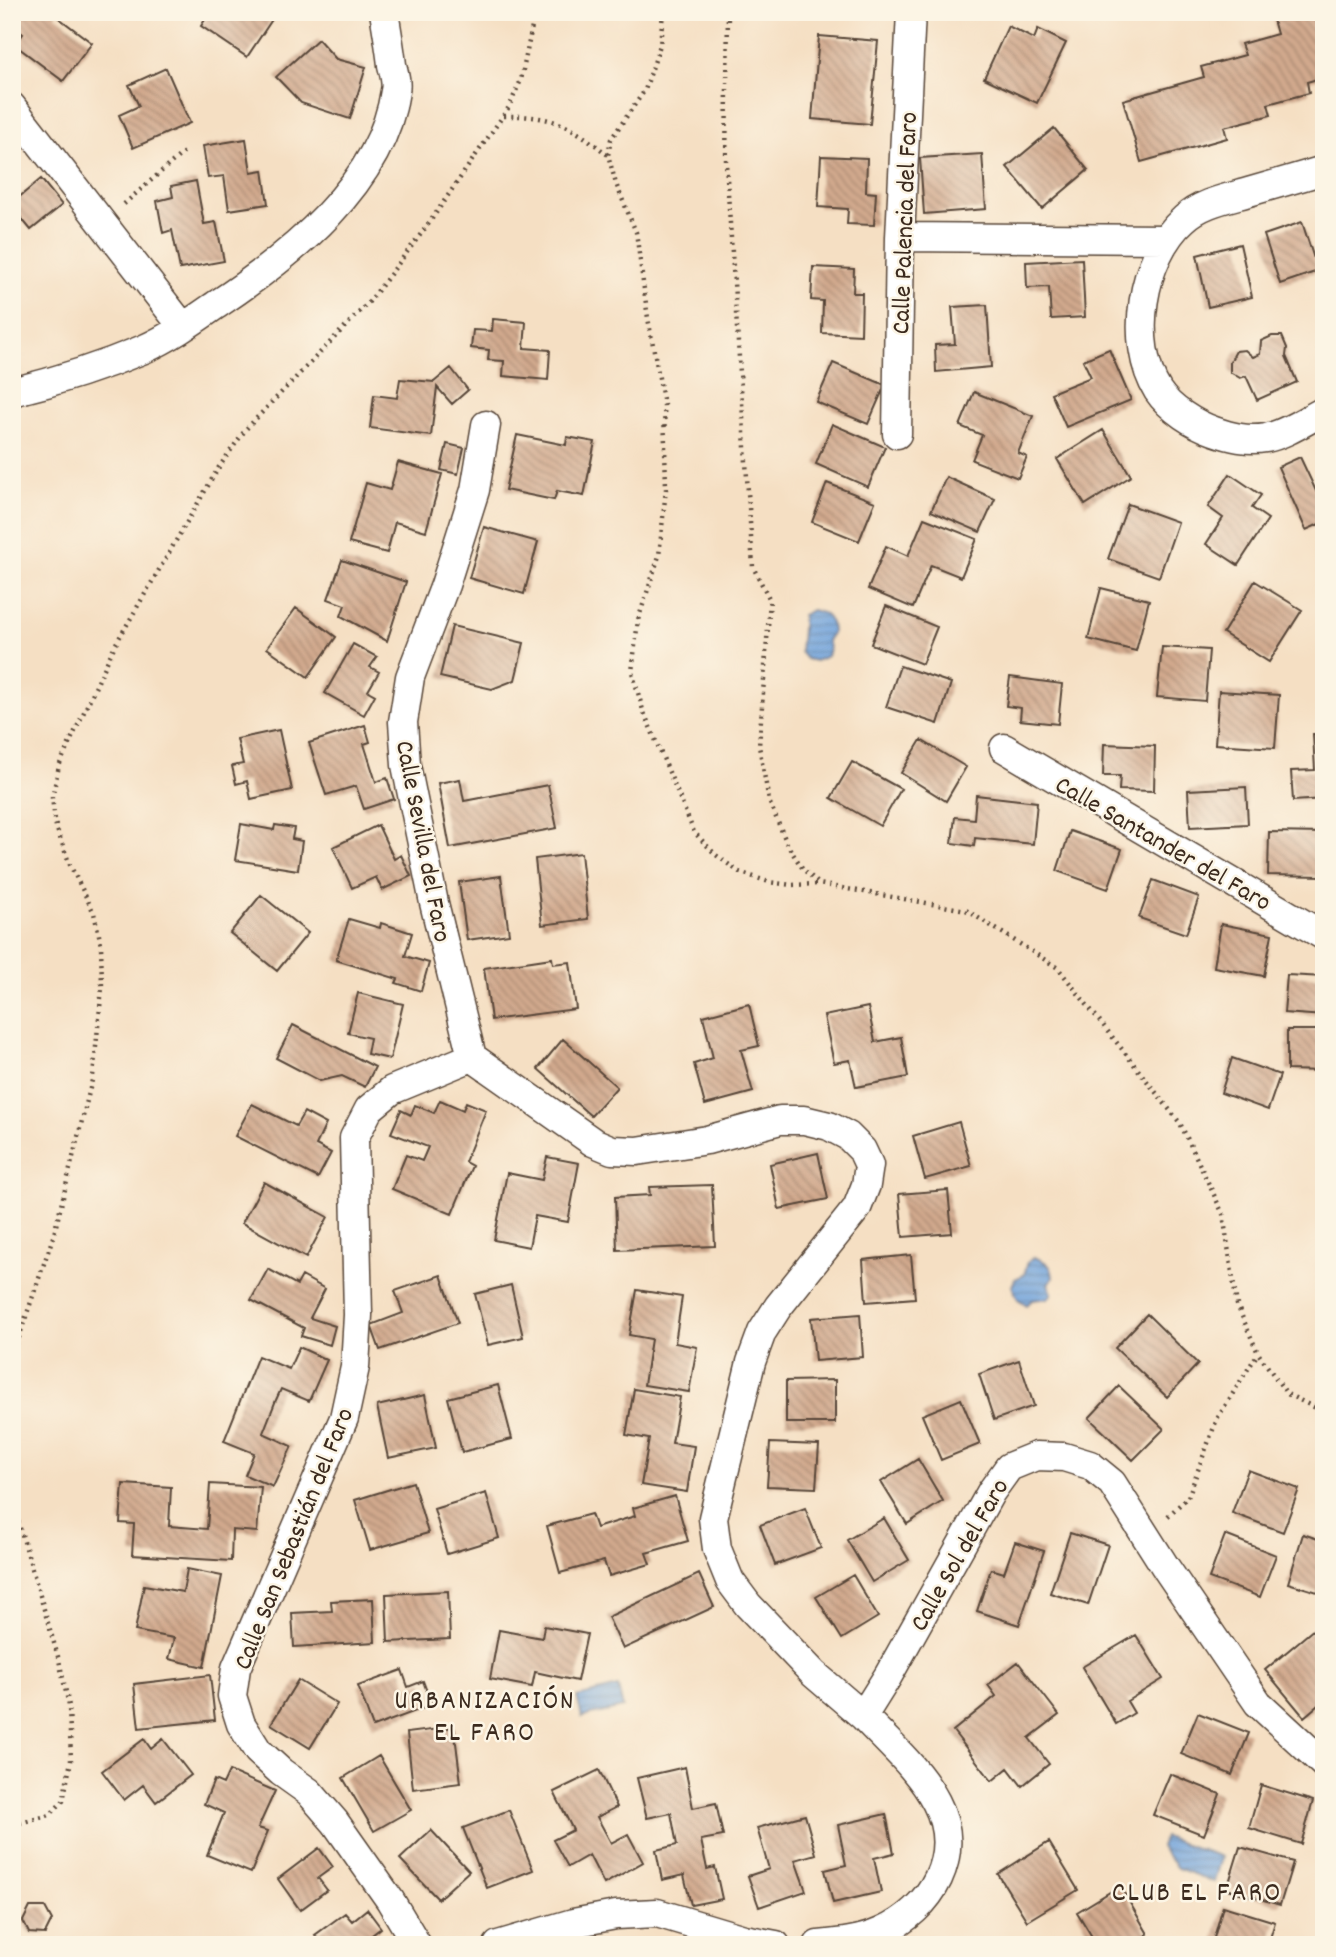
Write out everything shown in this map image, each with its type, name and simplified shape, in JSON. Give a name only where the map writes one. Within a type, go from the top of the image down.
[{"type":"street","points":[[12,392],[87,371],[146,348],[233,294],[323,221],[361,175],[387,129],[396,88],[384,12]]},
{"type":"street","name":"Calle Palencia del Faro","points":[[897,434],[900,237],[911,12]]},
{"type":"street","points":[[12,107],[183,327]]},
{"type":"street","points":[[1324,170],[1209,204],[1184,218],[1166,239],[1152,265],[1141,331],[1147,368],[1159,393],[1175,409],[1203,427],[1238,439],[1267,438],[1324,411]]},
{"type":"street","points":[[900,237],[1166,239]]},
{"type":"street","name":"Calle Sevilla del Faro","points":[[472,1057],[431,890],[406,765],[403,722],[410,677],[445,584],[475,490],[486,425]]},
{"type":"street","name":"Calle Santander del Faro","points":[[1004,748],[1324,936]]},
{"type":"street","points":[[472,1057],[593,1142],[612,1150],[637,1151],[707,1140],[780,1120],[804,1120],[829,1126],[848,1136],[862,1150],[869,1165],[866,1185],[857,1208],[778,1307],[762,1332],[751,1362],[713,1518],[717,1549],[730,1581],[748,1605],[814,1674],[863,1716],[919,1776],[936,1802],[946,1828],[945,1860],[934,1888],[909,1916],[880,1932],[847,1942],[818,1945]]},
{"type":"street","name":"Calle San Sebastián del Faro","points":[[417,1945],[390,1900],[335,1822],[309,1791],[281,1772],[258,1751],[241,1724],[232,1696],[236,1668],[344,1418],[347,1405],[355,1367],[358,1315],[354,1139],[369,1110],[392,1090],[472,1057]]},
{"type":"street","name":"Calle Sol del Faro","points":[[863,1716],[990,1492],[1009,1467],[1036,1455],[1064,1457],[1090,1465],[1112,1483],[1258,1703],[1324,1764]]},
{"type":"street","points":[[498,1945],[573,1923],[616,1915],[657,1913],[776,1945]]},
{"type":"path","points":[[12,1358],[54,1234],[90,1089],[102,988],[101,944],[94,913],[70,865],[56,827],[52,798],[59,766],[114,648],[219,467],[246,429],[369,302],[427,226],[503,116],[521,80],[535,12]]},
{"type":"path","points":[[663,12],[660,46],[645,90],[611,139],[608,155],[616,184],[636,232],[664,405],[666,489],[659,556],[638,620],[632,672],[643,710],[694,832],[716,855],[739,872],[769,882],[791,885],[819,884],[967,910],[1058,968],[1180,1123],[1223,1214],[1237,1305],[1258,1353],[1287,1394],[1324,1412]]},
{"type":"path","points":[[728,12],[726,163],[753,567],[770,600],[759,746],[769,801],[788,846],[803,869],[819,884]]},
{"type":"path","points":[[503,116],[547,118],[587,138],[608,155]]},
{"type":"path","points":[[102,223],[186,150]]},
{"type":"path","points":[[1147,1536],[1188,1497],[1217,1419],[1258,1353]]},
{"type":"path","points":[[12,1501],[59,1660],[69,1706],[71,1761],[63,1801],[50,1815],[12,1825]]},
{"type":"water","points":[[812,610],[825,614],[831,623],[832,634],[827,640],[827,656],[815,661],[806,659],[800,652],[802,615]]},
{"type":"water","points":[[1034,1257],[1050,1267],[1053,1278],[1048,1284],[1052,1293],[1048,1298],[1032,1300],[1027,1305],[1018,1299],[1012,1286],[1015,1279],[1024,1275],[1028,1262]]},
{"type":"water","points":[[618,1687],[623,1708],[582,1717],[577,1697]]},
{"type":"water","points":[[1164,1837],[1221,1857],[1214,1882],[1177,1868],[1160,1847]]},
{"type":"building","points":[[22,12],[57,12],[55,15],[92,43],[63,81],[15,45],[23,34],[12,25]]},
{"type":"building","points":[[210,12],[277,12],[247,57],[201,26]]},
{"type":"building","points":[[1285,12],[1324,12],[1324,77],[1307,82],[1309,93],[1268,104],[1271,115],[1224,127],[1227,138],[1141,162],[1123,100],[1204,77],[1201,67],[1245,55],[1241,44],[1277,34],[1272,16]]},
{"type":"building","points":[[1008,26],[1034,39],[1038,29],[1066,43],[1037,103],[984,78]]},
{"type":"building","points":[[819,36],[878,41],[870,124],[812,119]]},
{"type":"building","points":[[318,39],[336,59],[366,67],[350,119],[301,103],[276,77]]},
{"type":"building","points":[[166,68],[190,123],[133,148],[119,115],[139,106],[129,85]]},
{"type":"building","points":[[1054,128],[1088,170],[1042,209],[1007,167]]},
{"type":"building","points":[[246,139],[251,172],[263,170],[268,204],[229,210],[224,176],[208,178],[203,146]]},
{"type":"building","points":[[982,154],[986,209],[924,214],[920,158]]},
{"type":"building","points":[[821,156],[867,158],[866,192],[876,193],[874,225],[847,224],[848,209],[818,207]]},
{"type":"building","points":[[41,179],[62,205],[31,230],[12,207],[12,191],[18,198]]},
{"type":"building","points":[[196,181],[204,224],[216,222],[224,261],[180,269],[172,230],[163,233],[157,201],[173,197],[171,186]]},
{"type":"building","points":[[1302,222],[1318,271],[1280,284],[1264,235]]},
{"type":"building","points":[[1240,244],[1252,297],[1208,307],[1197,255]]},
{"type":"building","points":[[1082,259],[1085,317],[1051,319],[1049,287],[1027,288],[1026,262]]},
{"type":"building","points":[[813,267],[854,269],[853,293],[862,293],[861,335],[822,333],[823,301],[811,300]]},
{"type":"building","points":[[987,305],[991,367],[936,372],[935,345],[955,344],[952,307]]},
{"type":"building","points":[[493,319],[526,322],[524,348],[550,350],[548,380],[503,376],[504,361],[488,360],[489,350],[471,348],[473,330],[492,331]]},
{"type":"building","points":[[1272,336],[1282,336],[1287,348],[1286,356],[1297,382],[1257,400],[1246,376],[1240,378],[1230,372],[1230,362],[1236,351],[1245,350],[1253,357],[1260,354],[1261,341]]},
{"type":"building","points":[[1109,349],[1131,400],[1066,427],[1051,393],[1091,377],[1083,360]]},
{"type":"building","points":[[833,363],[885,385],[868,424],[816,402]]},
{"type":"building","points":[[451,368],[468,390],[452,404],[437,387],[431,436],[370,428],[374,395],[397,398],[400,379],[434,382]]},
{"type":"building","points":[[974,392],[1033,416],[1018,453],[1027,457],[1018,478],[972,460],[982,435],[960,426]]},
{"type":"building","points":[[832,424],[885,447],[868,487],[816,464]]},
{"type":"building","points":[[1103,430],[1131,476],[1085,505],[1057,459]]},
{"type":"building","points":[[517,435],[566,445],[567,437],[595,442],[584,496],[557,491],[554,500],[505,490]]},
{"type":"building","points":[[447,444],[464,448],[458,474],[441,470]]},
{"type":"building","points":[[1300,457],[1324,508],[1324,522],[1306,530],[1278,467]]},
{"type":"building","points":[[398,462],[442,474],[426,531],[395,522],[387,553],[349,543],[366,483],[390,490]]},
{"type":"building","points":[[1230,474],[1261,495],[1252,508],[1268,519],[1238,565],[1206,544],[1223,518],[1208,507]]},
{"type":"building","points":[[946,477],[995,499],[980,532],[931,511]]},
{"type":"building","points":[[827,483],[875,502],[859,541],[812,522]]},
{"type":"building","points":[[1128,504],[1178,522],[1159,577],[1108,559]]},
{"type":"building","points":[[924,518],[977,539],[961,577],[931,565],[913,608],[868,589],[886,546],[908,556]]},
{"type":"building","points":[[484,527],[538,542],[524,594],[469,578]]},
{"type":"building","points":[[342,560],[406,582],[387,641],[341,616],[345,605],[328,599]]},
{"type":"building","points":[[1255,581],[1302,610],[1269,662],[1223,633]]},
{"type":"building","points":[[1101,588],[1149,600],[1136,651],[1088,639]]},
{"type":"building","points":[[886,606],[937,627],[922,664],[871,644]]},
{"type":"building","points":[[296,608],[336,637],[308,677],[267,648]]},
{"type":"building","points":[[452,626],[524,643],[515,680],[492,689],[440,677]]},
{"type":"building","points":[[353,644],[377,657],[370,667],[379,672],[368,691],[375,695],[364,715],[325,693]]},
{"type":"building","points":[[1162,647],[1209,650],[1205,701],[1157,697]]},
{"type":"building","points":[[900,666],[951,683],[938,724],[886,707]]},
{"type":"building","points":[[1010,677],[1062,684],[1058,724],[1020,720],[1021,708],[1006,706]]},
{"type":"building","points":[[1219,691],[1279,695],[1275,748],[1215,744]]},
{"type":"building","points":[[365,725],[370,742],[364,744],[376,782],[387,778],[394,799],[364,809],[356,786],[326,795],[309,743]]},
{"type":"building","points":[[279,730],[292,790],[251,799],[247,781],[236,784],[232,766],[243,764],[237,739]]},
{"type":"building","points":[[1313,734],[1324,734],[1324,799],[1293,801],[1291,771],[1315,770]]},
{"type":"building","points":[[921,740],[966,767],[946,801],[901,773]]},
{"type":"building","points":[[1104,744],[1155,746],[1154,791],[1119,790],[1120,776],[1103,776]]},
{"type":"building","points":[[852,762],[901,789],[880,826],[831,798]]},
{"type":"building","points":[[460,779],[464,801],[548,785],[557,828],[450,848],[438,783]]},
{"type":"building","points":[[1246,787],[1248,824],[1190,827],[1188,790]]},
{"type":"building","points":[[976,795],[1037,802],[1033,844],[975,838],[974,846],[952,843],[955,817],[974,819]]},
{"type":"building","points":[[241,824],[274,830],[275,825],[294,828],[292,839],[302,841],[298,870],[235,860]]},
{"type":"building","points":[[378,825],[394,859],[401,855],[411,876],[382,890],[376,877],[352,888],[333,847]]},
{"type":"building","points":[[1070,831],[1122,849],[1108,889],[1057,871]]},
{"type":"building","points":[[1269,832],[1324,833],[1324,876],[1268,875]]},
{"type":"building","points":[[581,853],[588,919],[542,925],[535,859]]},
{"type":"building","points":[[501,876],[509,934],[467,940],[459,882]]},
{"type":"building","points":[[1153,880],[1199,897],[1186,934],[1139,918]]},
{"type":"building","points":[[261,895],[308,933],[277,971],[230,933]]},
{"type":"building","points":[[349,919],[380,928],[381,923],[412,933],[405,956],[429,963],[421,991],[396,983],[398,979],[336,960]]},
{"type":"building","points":[[1221,924],[1272,934],[1264,976],[1214,967]]},
{"type":"building","points":[[552,958],[553,964],[570,962],[576,1009],[491,1020],[484,968]]},
{"type":"building","points":[[1287,975],[1324,977],[1324,1016],[1284,1013]]},
{"type":"building","points":[[358,993],[403,1004],[390,1059],[367,1054],[370,1038],[348,1033]]},
{"type":"building","points":[[749,1004],[759,1046],[741,1050],[753,1092],[705,1105],[694,1064],[713,1058],[703,1016]]},
{"type":"building","points":[[868,1007],[875,1042],[901,1037],[908,1077],[856,1087],[850,1060],[834,1063],[824,1016]]},
{"type":"building","points":[[293,1025],[375,1067],[365,1087],[342,1076],[320,1081],[276,1058]]},
{"type":"building","points":[[1287,1030],[1324,1030],[1324,1071],[1287,1070]]},
{"type":"building","points":[[563,1039],[617,1087],[591,1116],[538,1069]]},
{"type":"building","points":[[1232,1058],[1280,1075],[1268,1110],[1221,1093]]},
{"type":"building","points":[[440,1100],[463,1110],[466,1102],[486,1110],[465,1162],[472,1166],[452,1214],[392,1189],[406,1155],[422,1161],[428,1147],[391,1133],[401,1110],[411,1115],[415,1105],[434,1113]]},
{"type":"building","points":[[252,1104],[296,1126],[304,1112],[326,1124],[316,1145],[331,1153],[318,1178],[235,1136]]},
{"type":"building","points":[[959,1122],[971,1166],[925,1179],[913,1136]]},
{"type":"building","points":[[818,1153],[828,1199],[779,1209],[770,1164]]},
{"type":"building","points":[[547,1157],[579,1163],[568,1222],[535,1216],[529,1247],[494,1240],[507,1173],[542,1180]]},
{"type":"building","points":[[264,1182],[328,1217],[306,1258],[242,1223]]},
{"type":"building","points":[[712,1185],[715,1246],[617,1250],[615,1197],[650,1195],[649,1187]]},
{"type":"building","points":[[948,1190],[952,1233],[903,1237],[899,1194]]},
{"type":"building","points":[[911,1255],[915,1298],[866,1302],[863,1260]]},
{"type":"building","points":[[268,1269],[297,1285],[302,1276],[325,1289],[310,1318],[335,1326],[330,1345],[301,1336],[304,1328],[251,1300]]},
{"type":"building","points":[[441,1275],[458,1323],[380,1350],[371,1325],[403,1313],[395,1291]]},
{"type":"building","points":[[511,1285],[523,1337],[488,1345],[475,1294]]},
{"type":"building","points":[[637,1290],[682,1297],[675,1343],[697,1347],[689,1392],[644,1385],[651,1339],[629,1335]]},
{"type":"building","points":[[860,1314],[863,1357],[815,1361],[811,1318]]},
{"type":"building","points":[[1147,1314],[1198,1364],[1167,1397],[1115,1348]]},
{"type":"building","points":[[299,1347],[327,1360],[309,1401],[281,1389],[276,1400],[263,1433],[292,1446],[273,1487],[245,1475],[254,1453],[224,1441],[258,1356],[289,1369]]},
{"type":"building","points":[[1019,1360],[1034,1406],[994,1420],[979,1374]]},
{"type":"building","points":[[835,1380],[835,1423],[786,1423],[786,1381]]},
{"type":"building","points":[[498,1385],[512,1439],[462,1452],[448,1398]]},
{"type":"building","points":[[1119,1386],[1164,1429],[1133,1460],[1089,1418]]},
{"type":"building","points":[[634,1389],[680,1397],[672,1443],[694,1446],[687,1492],[641,1485],[649,1439],[626,1435]]},
{"type":"building","points":[[425,1395],[436,1448],[388,1458],[377,1406]]},
{"type":"building","points":[[961,1399],[980,1444],[941,1460],[922,1415]]},
{"type":"building","points":[[770,1443],[819,1445],[816,1488],[767,1486]]},
{"type":"building","points":[[918,1459],[943,1501],[907,1524],[881,1482]]},
{"type":"building","points":[[1248,1470],[1299,1489],[1283,1532],[1232,1513]]},
{"type":"building","points":[[413,1482],[428,1533],[370,1550],[355,1500]]},
{"type":"building","points":[[123,1484],[171,1487],[169,1526],[207,1529],[210,1484],[261,1487],[257,1532],[232,1530],[231,1561],[132,1555],[134,1524],[120,1523]]},
{"type":"building","points":[[486,1493],[499,1538],[447,1554],[434,1509]]},
{"type":"building","points":[[675,1496],[688,1541],[646,1553],[650,1564],[609,1576],[604,1561],[560,1573],[547,1526],[591,1514],[596,1528],[635,1516],[633,1508]]},
{"type":"building","points":[[805,1508],[821,1548],[775,1565],[760,1525]]},
{"type":"building","points":[[884,1518],[909,1560],[872,1582],[847,1540]]},
{"type":"building","points":[[1070,1533],[1108,1545],[1088,1605],[1050,1593]]},
{"type":"building","points":[[1303,1534],[1324,1541],[1324,1594],[1288,1583]]},
{"type":"building","points":[[1225,1535],[1276,1555],[1260,1597],[1209,1578]]},
{"type":"building","points":[[1015,1542],[1044,1551],[1019,1625],[977,1611],[991,1569],[1004,1573]]},
{"type":"building","points":[[187,1569],[222,1576],[204,1667],[169,1659],[174,1638],[135,1631],[144,1585],[183,1592]]},
{"type":"building","points":[[699,1574],[714,1607],[623,1649],[608,1617]]},
{"type":"building","points":[[853,1575],[878,1617],[842,1639],[816,1597]]},
{"type":"building","points":[[448,1591],[450,1639],[388,1642],[386,1594]]},
{"type":"building","points":[[373,1599],[375,1642],[294,1647],[292,1613],[332,1611],[331,1601]]},
{"type":"building","points":[[1321,1623],[1324,1626],[1324,1700],[1304,1717],[1265,1670]]},
{"type":"building","points":[[544,1626],[587,1634],[577,1681],[535,1672],[532,1687],[490,1679],[499,1630],[542,1638]]},
{"type":"building","points":[[1136,1635],[1163,1679],[1127,1701],[1134,1713],[1116,1724],[1082,1667]]},
{"type":"building","points":[[1018,1662],[1059,1715],[1029,1738],[1049,1764],[1022,1786],[1008,1768],[992,1781],[953,1731],[996,1696],[988,1685]]},
{"type":"building","points":[[402,1670],[408,1687],[423,1681],[432,1705],[373,1727],[358,1686]]},
{"type":"building","points":[[210,1675],[215,1720],[139,1728],[134,1684]]},
{"type":"building","points":[[298,1680],[337,1704],[310,1748],[271,1724]]},
{"type":"building","points":[[1198,1713],[1249,1733],[1232,1775],[1181,1754]]},
{"type":"building","points":[[454,1727],[461,1783],[413,1789],[407,1733]]},
{"type":"building","points":[[144,1739],[151,1749],[163,1739],[191,1775],[156,1802],[143,1785],[124,1800],[102,1771]]},
{"type":"building","points":[[379,1756],[411,1810],[374,1831],[343,1778]]},
{"type":"building","points":[[685,1767],[693,1808],[716,1803],[723,1836],[701,1840],[707,1869],[715,1867],[722,1899],[691,1905],[684,1875],[662,1880],[656,1850],[677,1845],[671,1813],[647,1818],[637,1778]]},
{"type":"building","points":[[599,1770],[617,1807],[597,1817],[611,1843],[628,1834],[643,1862],[604,1884],[589,1855],[568,1867],[553,1840],[573,1830],[554,1792]]},
{"type":"building","points":[[229,1771],[275,1791],[258,1828],[268,1831],[251,1873],[207,1855],[224,1813],[204,1804],[214,1780],[223,1784]]},
{"type":"building","points":[[1170,1774],[1220,1794],[1204,1835],[1153,1815]]},
{"type":"building","points":[[1261,1785],[1313,1801],[1301,1844],[1249,1828]]},
{"type":"building","points":[[509,1810],[533,1870],[487,1888],[463,1828]]},
{"type":"building","points":[[886,1814],[894,1853],[874,1858],[881,1892],[833,1903],[825,1870],[846,1865],[838,1825]]},
{"type":"building","points":[[805,1815],[816,1854],[795,1860],[806,1891],[759,1907],[748,1876],[769,1869],[757,1828]]},
{"type":"building","points":[[431,1830],[469,1871],[438,1899],[400,1859]]},
{"type":"building","points":[[1049,1842],[1078,1890],[1027,1921],[998,1874]]},
{"type":"building","points":[[1240,1847],[1293,1862],[1280,1905],[1227,1889]]},
{"type":"building","points":[[319,1848],[333,1867],[318,1878],[327,1890],[300,1910],[278,1879]]},
{"type":"building","points":[[1120,1886],[1148,1934],[1130,1945],[1097,1945],[1077,1912]]},
{"type":"building","points":[[1223,1906],[1275,1922],[1268,1945],[1212,1945]]},
{"type":"building","points":[[30,1907],[45,1907],[52,1920],[45,1934],[29,1933],[23,1921]]},
{"type":"building","points":[[367,1909],[381,1928],[359,1945],[323,1945],[315,1935],[345,1913],[352,1921]]},
{"type":"district","name":"URBANIZACIÓN EL FARO","points":[[485,1714]]},
{"type":"district","name":"CLUB EL FARO","points":[[1197,1890]]}]
